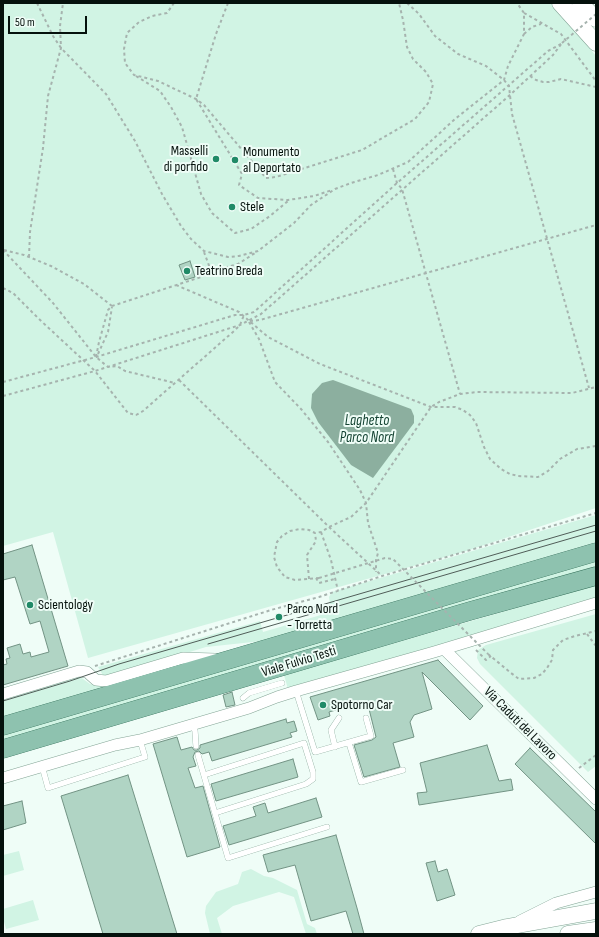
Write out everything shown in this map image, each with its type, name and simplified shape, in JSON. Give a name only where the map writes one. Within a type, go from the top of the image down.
[{"type":"main road","name":"Viale Fulvio Testi","points":[[3,726],[596,552]]},
{"type":"main road","name":"Viale Fulvio Testi","points":[[3,749],[596,576]]},
{"type":"street","points":[[560,3],[596,43]]},
{"type":"street","points":[[580,3],[596,19]]},
{"type":"street","name":"Viale Fulvio Testi","points":[[3,778],[249,708],[296,691],[468,642],[596,603]]},
{"type":"street","name":"Via Caduti del Lavoro","points":[[444,649],[596,799]]},
{"type":"street","name":"Viale Fulvio Testi","points":[[79,671],[87,672],[96,680],[106,681],[183,658],[227,660]]},
{"type":"street","points":[[3,694],[79,671]]},
{"type":"street","points":[[507,927],[556,903],[596,892]]},
{"type":"street","points":[[479,934],[507,927],[596,912]]},
{"type":"street","points":[[568,934],[596,930]]},
{"type":"lane","points":[[243,698],[249,693],[282,683]]},
{"type":"lane","points":[[262,689],[266,701]]},
{"type":"lane","points":[[296,691],[315,752],[371,736],[366,718]]},
{"type":"lane","points":[[335,747],[331,730],[339,718]]},
{"type":"lane","points":[[193,724],[196,746]]},
{"type":"lane","points":[[42,766],[48,788],[145,758],[140,740]]},
{"type":"lane","points":[[204,775],[304,743],[313,772],[313,779],[306,784],[215,813]]},
{"type":"lane","points":[[349,743],[361,782],[403,770]]},
{"type":"lane","points":[[198,755],[228,858],[327,827]]},
{"type":"path","points":[[37,3],[53,36],[61,48],[106,94],[135,141],[162,194],[181,226],[191,239],[204,251],[211,271]]},
{"type":"path","points":[[29,257],[30,232],[43,148],[48,96],[61,48],[60,26],[63,3]]},
{"type":"path","points":[[174,3],[167,13],[152,16],[139,22],[127,33],[124,49],[125,63],[134,76],[160,91],[171,107],[182,127],[201,194],[212,213],[235,233],[251,229],[270,216],[288,200]]},
{"type":"path","points":[[228,3],[216,34],[196,99],[242,174],[239,185],[258,198],[288,200],[314,196],[378,175],[408,162],[455,119],[504,80],[508,66],[524,34],[532,27],[541,24]]},
{"type":"path","points":[[134,76],[158,81],[196,99],[204,105],[266,178],[283,175],[362,150],[415,119],[429,102],[433,84],[426,72],[413,59],[407,47],[399,3]]},
{"type":"path","points":[[407,3],[419,14],[435,36],[458,54],[486,66],[504,80],[509,86],[512,114],[590,389]]},
{"type":"path","points":[[516,3],[524,13],[541,24],[550,26],[561,34],[596,81]]},
{"type":"path","points":[[524,13],[524,34]]},
{"type":"path","points":[[3,382],[96,357],[235,315],[244,316],[254,312],[397,183],[548,51],[562,43],[596,14]]},
{"type":"path","points":[[3,396],[95,371],[240,325],[261,314],[511,94],[553,55],[562,43]]},
{"type":"path","points":[[530,76],[543,82],[561,79],[596,87]]},
{"type":"path","points":[[393,169],[397,183],[402,189],[460,394]]},
{"type":"path","points":[[96,357],[108,310],[112,306],[201,277],[211,271],[238,264],[258,251],[294,223],[311,205],[335,190]]},
{"type":"path","points":[[249,321],[260,320],[596,225]]},
{"type":"path","points":[[3,250],[29,257],[51,266],[84,284],[112,306]]},
{"type":"path","points":[[3,250],[53,303],[96,357],[108,366],[117,366],[125,371],[175,383]]},
{"type":"path","points":[[204,251],[228,257],[258,251]]},
{"type":"path","points":[[176,285],[239,312],[268,337],[320,364],[431,407],[455,407],[463,410],[470,415],[476,423],[484,447],[490,459],[501,469],[510,474],[518,476],[538,476],[548,471],[560,459],[577,450],[596,446]]},
{"type":"path","points":[[3,288],[13,293],[95,371],[128,413],[136,415],[143,411],[230,335],[240,325],[244,316]]},
{"type":"path","points":[[96,357],[108,332],[112,306]]},
{"type":"path","points":[[249,321],[259,339],[275,382],[301,409],[328,442],[360,490],[366,503],[368,523],[378,553],[376,560],[376,572]]},
{"type":"path","points":[[179,380],[376,572],[382,576]]},
{"type":"path","points":[[596,387],[572,393],[476,392],[460,394],[439,402],[431,407],[366,503],[351,517],[329,526],[321,532],[315,533],[309,530],[300,529],[286,533],[277,542],[274,552],[277,567],[284,577],[295,580],[318,578],[385,558],[393,559],[488,654],[519,679],[534,678],[542,674],[552,660],[553,650],[563,640],[596,631]]},
{"type":"path","points":[[79,671],[382,576],[596,513]]},
{"type":"path","points":[[321,532],[331,560],[338,591]]},
{"type":"path","points":[[309,579],[307,555],[316,541],[315,533]]},
{"type":"path","points":[[318,578],[319,583],[335,578]]},
{"type":"path","points":[[587,634],[596,646]]},
{"type":"path","points":[[468,642],[486,660],[491,656]]},
{"type":"path","points":[[572,775],[596,755]]},
{"type":"shaded area","points":[[3,3],[553,3],[596,56],[596,508],[466,551],[88,658],[53,532],[3,546]]},
{"type":"shaded area","points":[[596,515],[596,542],[262,641],[206,647],[108,677],[104,677],[98,667],[260,621],[263,632],[331,612],[329,597],[332,592]]},
{"type":"shaded area","points":[[596,560],[596,568],[3,742],[3,734]]},
{"type":"shaded area","points":[[596,585],[596,599],[288,689],[284,675]]},
{"type":"shaded area","points":[[596,614],[596,766],[588,772],[480,664],[477,658],[478,650],[486,645]]},
{"type":"shaded area","points":[[178,663],[179,666],[3,718],[3,697],[79,676],[90,684],[100,686]]},
{"type":"shaded area","points":[[19,851],[24,870],[3,876],[3,855]]},
{"type":"shaded area","points":[[251,869],[297,890],[307,924],[315,928],[317,934],[306,934],[294,897],[279,892],[233,906],[217,918],[222,934],[210,934],[205,913],[206,906],[216,892],[238,884],[242,872]]},
{"type":"shaded area","points":[[33,900],[39,920],[6,929],[3,918],[3,909]]},
{"type":"water","name":"Laghetto Parco Nord","points":[[333,380],[411,409],[414,416],[414,423],[373,478],[351,465],[318,422],[311,408],[312,394],[322,383]]},
{"type":"building","name":"Teatrino Breda","points":[[190,261],[195,277],[185,280],[179,265]]},
{"type":"building","points":[[32,545],[68,666],[3,685],[3,665],[7,664],[6,659],[10,658],[7,648],[20,644],[23,654],[30,652],[31,657],[49,652],[40,621],[30,624],[15,577],[3,580],[3,554]]},
{"type":"building","points":[[438,660],[483,706],[470,720],[422,672],[432,709],[414,715],[410,722],[414,737],[393,743],[400,767],[364,777],[354,745],[372,740],[376,737],[367,701],[329,712],[330,716],[318,720],[310,697]]},
{"type":"building","points":[[232,692],[235,705],[226,707],[223,695]]},
{"type":"building","points":[[286,719],[287,723],[294,721],[297,731],[290,733],[292,737],[212,761],[209,752],[202,754],[199,751],[195,752],[193,757],[196,766],[188,768],[195,788],[203,786],[220,847],[187,857],[153,744],[177,737],[181,750],[192,747],[194,750],[197,750],[200,748],[200,745]]},
{"type":"building","points":[[487,745],[499,781],[511,779],[513,790],[419,805],[417,793],[427,792],[420,763]]},
{"type":"building","points":[[530,748],[596,812],[596,844],[515,764]]},
{"type":"building","points":[[293,759],[298,777],[216,801],[211,784]]},
{"type":"building","points":[[128,775],[177,934],[103,934],[61,796]]},
{"type":"building","points":[[316,798],[322,817],[229,845],[223,826],[256,816],[253,807],[265,803],[268,813]]},
{"type":"building","points":[[22,801],[26,823],[3,830],[3,806]]},
{"type":"building","points":[[336,835],[364,934],[353,934],[346,911],[311,921],[295,865],[268,872],[263,855]]},
{"type":"building","points":[[435,861],[438,872],[447,869],[455,895],[437,901],[426,863]]},
{"type":"tram line","points":[[3,701],[70,681],[119,664],[596,525]]},
{"type":"tram line","points":[[208,644],[596,531]]},
{"type":"place","name":"Masselli di porfido","points":[[216,159]]},
{"type":"place","name":"Monumento al Deportato","points":[[235,160]]},
{"type":"place","name":"Stele","points":[[232,207]]},
{"type":"place","name":"Teatrino Breda","points":[[187,271]]},
{"type":"place","name":"Scientology","points":[[30,605]]},
{"type":"place","name":"Parco Nord - Torretta","points":[[279,617]]},
{"type":"place","name":"Spotorno Car","points":[[323,705]]}]
